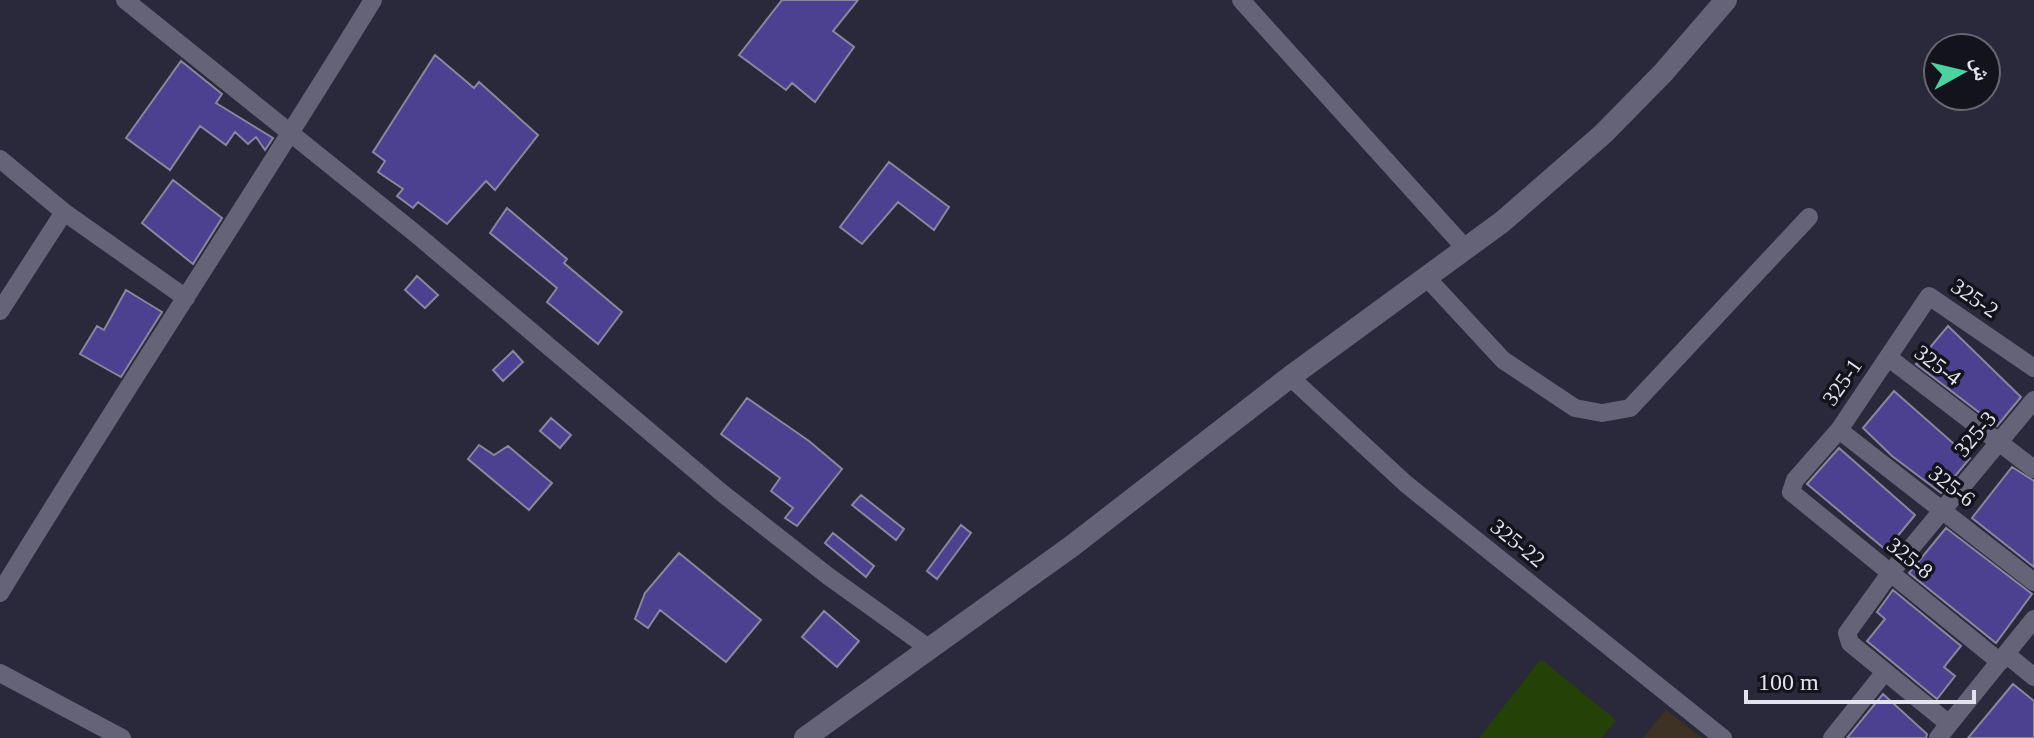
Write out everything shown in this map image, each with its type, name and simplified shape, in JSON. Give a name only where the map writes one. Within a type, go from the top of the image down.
[{"type":"street","points":[[125,0],[416,234],[722,493],[828,576],[930,649]]},
{"type":"street","points":[[0,593],[373,0]]},
{"type":"street","points":[[1241,0],[1466,249]]},
{"type":"street","points":[[805,738],[1117,512],[1290,377],[1537,194],[1663,73],[1726,0]]},
{"type":"street","points":[[0,159],[64,212],[186,298]]},
{"type":"street","points":[[0,311],[64,212]]},
{"type":"street","points":[[1427,278],[1503,360],[1575,408],[1602,413],[1630,408],[1809,217]]},
{"type":"street","name":"325-1","points":[[1791,492],[1795,480],[1839,430],[1929,296]]},
{"type":"street","name":"325-2","points":[[1929,296],[2034,368]]},
{"type":"street","name":"325-4","points":[[1889,358],[2034,469]]},
{"type":"street","name":"325-22","points":[[1290,377],[1406,484],[1723,738]]},
{"type":"street","name":"325-3","points":[[1884,673],[1846,637],[1891,572],[2034,400]]},
{"type":"street","name":"325-6","points":[[1839,430],[2034,582]]},
{"type":"street","name":"325-8","points":[[1791,492],[2003,658],[2034,677]]},
{"type":"street","points":[[1832,738],[1884,673],[1944,731],[2034,619]]},
{"type":"street","points":[[0,673],[122,738]]},
{"type":"shaded area","points":[[1666,710],[1702,738],[1643,738]]},
{"type":"green space","points":[[1541,659],[1616,720],[1602,738],[1479,738]]},
{"type":"building","points":[[782,0],[858,0],[833,31],[854,47],[815,102],[792,83],[786,90],[739,55]]},
{"type":"building","points":[[435,55],[474,88],[479,82],[538,135],[495,190],[486,181],[447,224],[418,202],[413,208],[397,196],[403,189],[378,172],[385,161],[373,152]]},
{"type":"building","points":[[181,61],[222,94],[216,103],[273,138],[265,150],[256,137],[248,144],[235,132],[226,145],[200,126],[170,170],[126,138]]},
{"type":"building","points":[[889,162],[949,207],[934,230],[898,202],[862,244],[840,227]]},
{"type":"building","points":[[173,180],[222,218],[193,264],[142,223]]},
{"type":"building","points":[[507,208],[567,259],[564,263],[622,312],[598,344],[547,302],[557,288],[490,233]]},
{"type":"building","points":[[417,276],[438,295],[425,308],[405,290]]},
{"type":"building","points":[[126,290],[162,312],[121,377],[80,354],[97,326],[104,330]]},
{"type":"building","points":[[1948,326],[2021,397],[1997,426],[1916,364]]},
{"type":"building","points":[[513,351],[523,362],[503,381],[493,370]]},
{"type":"building","points":[[1894,391],[1970,458],[1941,493],[1892,456],[1863,428]]},
{"type":"building","points":[[747,398],[809,441],[842,469],[797,526],[785,518],[793,508],[771,491],[780,478],[721,434]]},
{"type":"building","points":[[551,418],[571,435],[560,448],[540,431]]},
{"type":"building","points":[[479,445],[494,455],[508,446],[552,483],[529,510],[468,459]]},
{"type":"building","points":[[1839,448],[1915,515],[1886,550],[1807,484]]},
{"type":"building","points":[[2012,467],[2034,481],[2034,567],[1972,518]]},
{"type":"building","points":[[861,495],[904,529],[896,540],[852,505]]},
{"type":"building","points":[[961,525],[971,533],[937,579],[927,571]]},
{"type":"building","points":[[1946,528],[2032,594],[1996,643],[1909,573]]},
{"type":"building","points":[[833,533],[874,566],[866,577],[825,543]]},
{"type":"building","points":[[679,553],[761,620],[726,662],[660,610],[648,628],[635,619],[645,593]]},
{"type":"building","points":[[1893,590],[1961,646],[1944,667],[1955,676],[1937,699],[1867,641],[1885,619],[1877,612]]},
{"type":"building","points":[[824,611],[859,641],[837,667],[802,637]]},
{"type":"building","points":[[2013,684],[2034,701],[2034,738],[1968,738]]},
{"type":"building","points":[[1883,694],[1927,734],[1926,738],[1847,738]]}]
